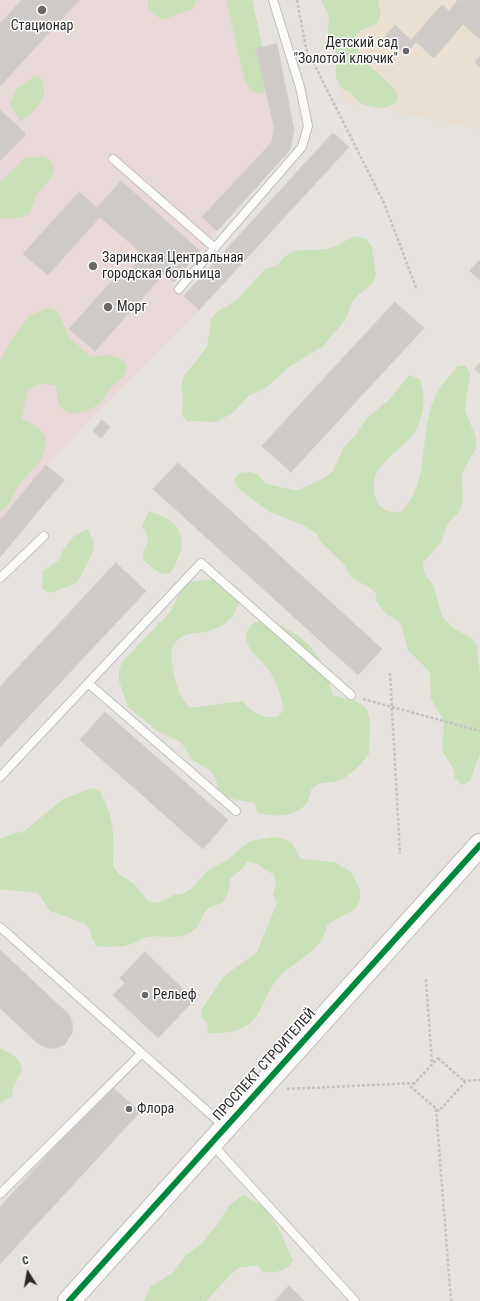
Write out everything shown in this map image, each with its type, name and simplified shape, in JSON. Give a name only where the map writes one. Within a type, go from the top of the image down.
[{"type":"street","name":"ПРОСПЕКТ СТРОИТЕЛЕЙ","points":[[69,1301],[479,848]]},
{"type":"lane","points":[[179,289],[302,147],[308,126],[300,87],[273,0]]},
{"type":"lane","points":[[114,159],[215,248]]},
{"type":"lane","points":[[0,578],[44,536]]},
{"type":"lane","points":[[0,777],[201,563],[351,695]]},
{"type":"lane","points":[[88,683],[236,811]]},
{"type":"lane","points":[[0,926],[225,1127]]},
{"type":"lane","points":[[0,1194],[142,1053]]},
{"type":"lane","points":[[211,1144],[355,1301]]},
{"type":"path","points":[[296,0],[306,48],[384,203],[417,290]]},
{"type":"path","points":[[390,673],[400,854]]},
{"type":"path","points":[[351,695],[480,731]]},
{"type":"path","points":[[426,979],[432,1064]]},
{"type":"path","points":[[463,1081],[465,1082],[439,1111],[411,1087],[438,1058],[463,1081],[480,1080]]},
{"type":"path","points":[[281,1094],[286,1089],[415,1083]]},
{"type":"path","points":[[436,1109],[450,1301]]},
{"type":"shaded area","name":"Заринская Центральная городская больница","points":[[0,0],[245,0],[274,126],[272,142],[202,217],[217,231],[171,285],[199,310],[46,465],[0,521]]},
{"type":"shaded area","name":"Детский сад \"Золотой ключик\"","points":[[323,0],[480,0],[480,129],[342,101]]},
{"type":"green space","points":[[148,0],[197,0],[192,9],[162,20],[148,9]]},
{"type":"green space","points":[[226,0],[252,0],[264,53],[266,91],[258,94],[250,89],[245,82]]},
{"type":"green space","points":[[321,0],[378,0],[381,14],[377,24],[361,30],[355,37],[360,54],[398,94],[396,103],[388,107],[379,108],[361,104],[350,92],[342,88],[336,78],[336,51],[328,34],[329,15]]},
{"type":"green space","points":[[38,75],[44,89],[41,101],[32,112],[20,121],[10,104],[17,88]]},
{"type":"green space","points":[[43,156],[51,161],[54,169],[50,179],[36,195],[30,213],[22,217],[0,218],[0,182],[25,158]]},
{"type":"green space","points":[[357,236],[366,239],[372,247],[376,275],[373,283],[352,302],[346,319],[322,347],[290,366],[267,387],[248,396],[235,411],[217,422],[187,421],[182,415],[183,395],[181,386],[184,376],[207,347],[211,319],[217,312],[236,301],[266,268],[277,266],[289,254],[301,250],[322,250],[331,248]]},
{"type":"green space","points":[[49,308],[58,312],[70,338],[91,357],[109,355],[122,359],[127,367],[123,377],[114,385],[98,405],[79,413],[67,412],[62,409],[58,402],[56,385],[38,384],[28,390],[21,418],[37,427],[45,435],[46,444],[41,460],[18,486],[9,504],[0,512],[0,360],[14,336],[30,315]]},
{"type":"green space","points":[[458,366],[466,366],[470,374],[465,411],[476,437],[476,448],[462,473],[463,501],[460,510],[447,525],[441,542],[423,563],[424,573],[434,587],[442,616],[454,629],[470,637],[477,645],[480,675],[480,754],[470,781],[462,785],[455,778],[453,768],[443,752],[442,743],[444,726],[442,717],[431,699],[430,672],[408,650],[401,624],[394,618],[387,615],[376,601],[376,593],[352,578],[343,563],[321,542],[317,534],[303,525],[268,511],[238,488],[234,480],[239,473],[249,472],[258,474],[264,482],[274,486],[299,490],[326,477],[333,471],[344,447],[358,432],[368,417],[390,399],[409,375],[420,379],[422,385],[424,402],[419,424],[407,441],[384,463],[374,480],[375,498],[382,508],[388,511],[401,512],[410,501],[416,489],[420,475],[428,417],[432,404],[440,389]]},
{"type":"green space","points":[[149,511],[170,520],[180,534],[180,554],[170,573],[161,574],[144,561],[143,552],[147,545],[148,539],[142,526]]},
{"type":"green space","points":[[88,529],[94,543],[93,552],[77,583],[50,593],[42,589],[43,571],[59,560],[62,552],[74,536]]},
{"type":"green space","points":[[214,579],[228,581],[238,588],[239,603],[233,615],[223,625],[209,631],[181,637],[172,648],[171,654],[177,685],[183,699],[190,708],[242,701],[254,712],[266,717],[277,717],[284,710],[279,691],[271,673],[252,651],[247,641],[246,633],[251,625],[257,622],[265,621],[282,626],[305,641],[315,652],[322,664],[333,695],[358,702],[368,713],[370,726],[369,754],[346,777],[315,786],[312,789],[308,800],[298,811],[284,815],[263,814],[257,812],[255,803],[227,798],[220,793],[215,777],[210,770],[192,760],[184,746],[177,740],[159,732],[128,707],[119,681],[119,671],[122,662],[170,612],[183,587],[191,582]]},
{"type":"green space","points":[[90,788],[99,790],[111,818],[113,836],[113,866],[118,873],[134,884],[148,901],[158,903],[174,895],[185,893],[192,888],[207,871],[229,859],[251,841],[273,837],[291,842],[301,859],[334,862],[351,872],[360,889],[360,900],[355,909],[328,924],[321,941],[316,947],[280,976],[272,987],[257,1015],[249,1024],[239,1030],[223,1033],[207,1033],[208,1024],[202,1018],[202,1009],[224,976],[257,952],[277,903],[273,894],[276,885],[274,875],[257,864],[247,861],[243,868],[230,879],[229,891],[224,900],[217,905],[208,908],[204,913],[201,922],[189,934],[177,937],[146,937],[129,945],[107,947],[97,946],[92,938],[90,929],[84,923],[50,911],[38,893],[0,889],[0,839],[14,833],[23,832],[62,800]]},
{"type":"green space","points":[[0,1048],[12,1054],[17,1059],[22,1071],[13,1087],[12,1096],[0,1103]]},
{"type":"green space","points":[[243,1195],[263,1206],[278,1227],[293,1261],[290,1265],[283,1270],[272,1272],[263,1272],[257,1265],[239,1268],[232,1273],[206,1301],[144,1301],[150,1287],[174,1272],[185,1256],[200,1245],[218,1224],[229,1206]]},
{"type":"building","points":[[22,0],[79,0],[0,86],[0,24]]},
{"type":"building","points":[[458,0],[480,0],[480,39],[463,24],[434,58],[416,42],[405,54],[385,37],[395,25],[411,40],[442,5],[449,11]]},
{"type":"building","points":[[277,44],[294,130],[290,150],[217,231],[202,217],[272,142],[274,126],[256,49]]},
{"type":"building","points":[[480,56],[480,67],[475,62]]},
{"type":"building","points":[[0,110],[26,134],[0,161]]},
{"type":"building","points":[[333,133],[349,147],[199,310],[184,296]]},
{"type":"building","points":[[121,181],[200,251],[174,282],[164,274],[95,351],[69,329],[118,274],[123,278],[144,255],[100,217],[48,275],[23,254],[79,192],[97,208]]},
{"type":"building","points":[[480,260],[480,280],[470,271]]},
{"type":"building","points":[[395,302],[424,328],[291,472],[262,446]]},
{"type":"building","points":[[480,363],[480,374],[475,369]]},
{"type":"building","points":[[102,420],[110,427],[101,438],[93,431]]},
{"type":"building","points":[[178,463],[382,649],[358,675],[153,489]]},
{"type":"building","points":[[46,465],[64,480],[0,557],[0,521]]},
{"type":"building","points":[[116,563],[146,591],[0,747],[0,687]]},
{"type":"building","points":[[105,712],[228,820],[203,849],[80,740]]},
{"type":"building","points":[[0,950],[63,1009],[34,1040],[0,1008]]},
{"type":"building","points":[[145,952],[194,1000],[158,1038],[113,995],[125,983],[120,978]]},
{"type":"building","points":[[63,1009],[69,1014],[72,1022],[73,1031],[69,1038],[64,1045],[56,1048],[48,1048],[40,1045],[34,1040]]},
{"type":"building","points":[[111,1086],[140,1112],[0,1264],[0,1207]]},
{"type":"building","points":[[289,1286],[304,1301],[275,1301]]},
{"type":"cycle path","points":[[69,1301],[480,845]]},
{"type":"place","name":"Стационар","points":[[42,10]]},
{"type":"place","name":"Детский сад \"Золотой ключик\"","points":[[406,51]]},
{"type":"place","name":"Заринская Центральная городская больница","points":[[93,266]]},
{"type":"place","name":"Морг","points":[[108,307]]},
{"type":"place","name":"Рельеф","points":[[145,995]]},
{"type":"place","name":"Флора","points":[[129,1109]]}]
